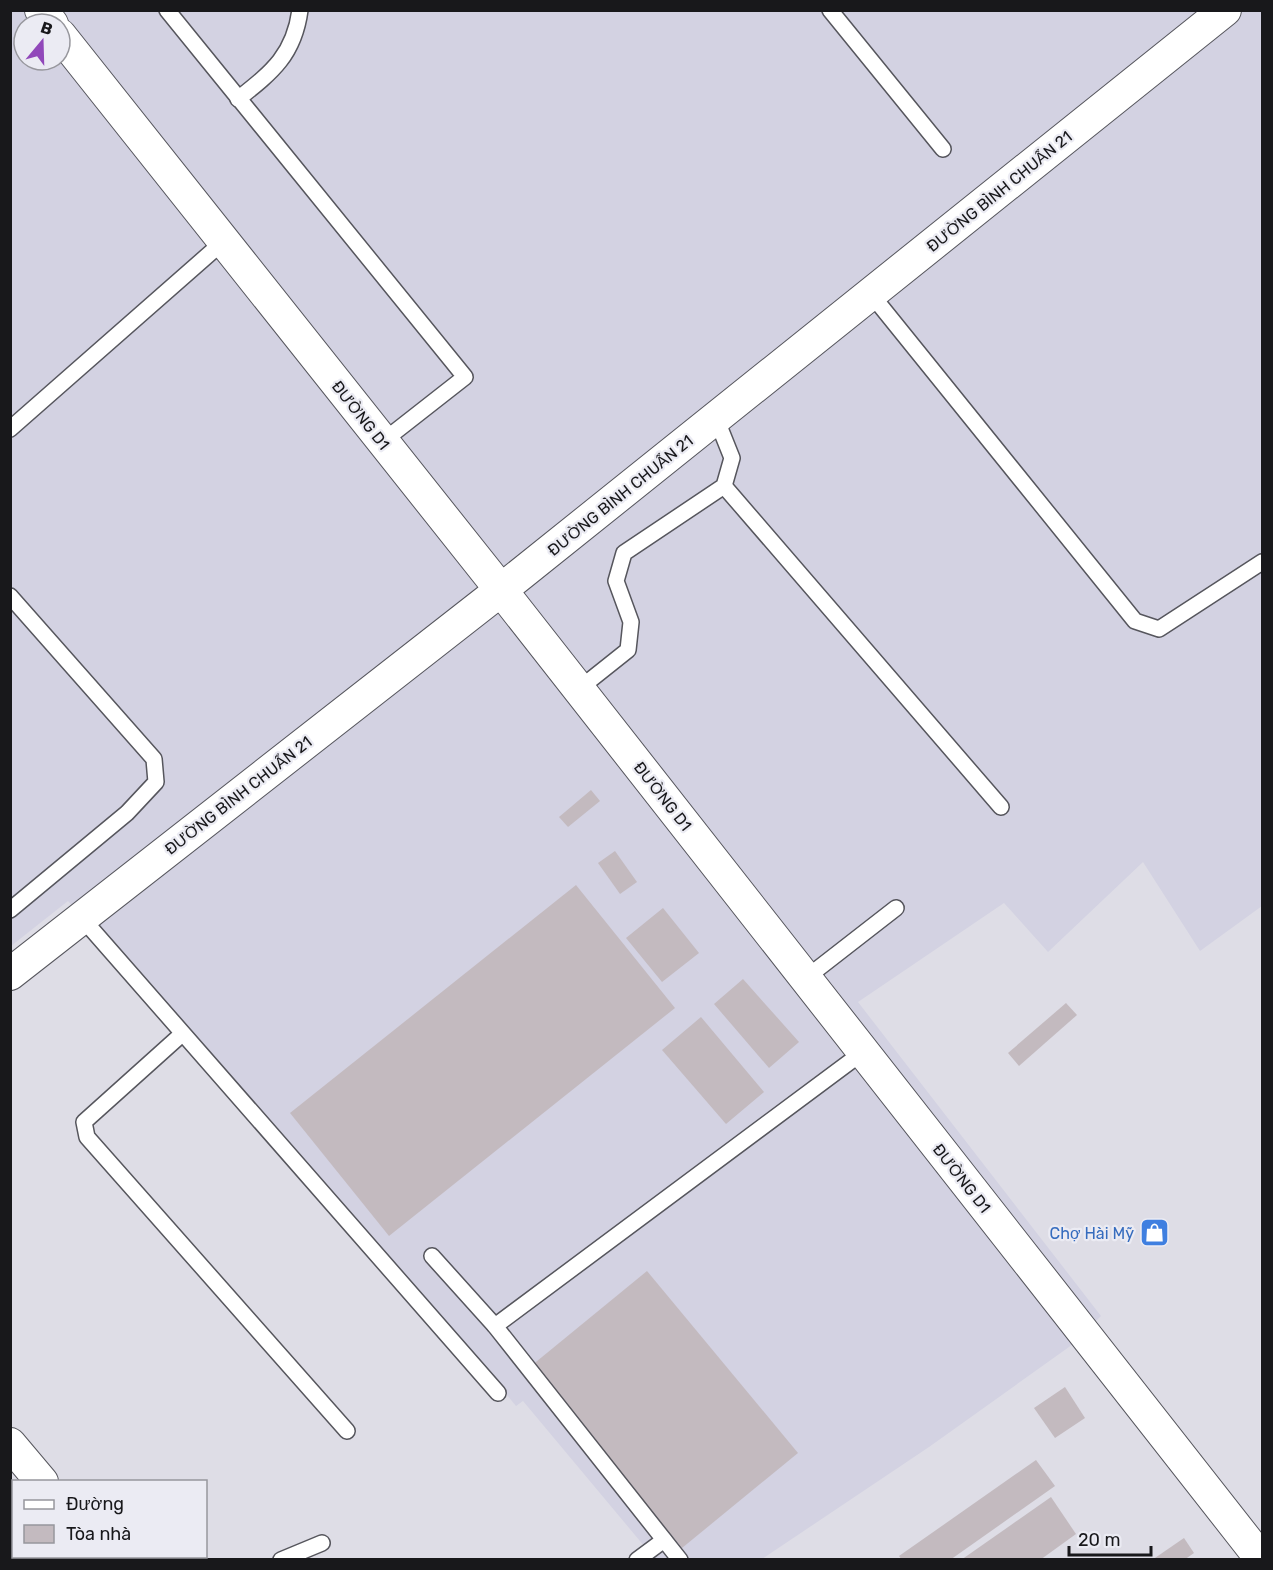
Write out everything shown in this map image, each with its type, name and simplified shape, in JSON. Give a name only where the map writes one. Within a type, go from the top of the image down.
[{"type":"street","name":"ĐƯỜNG BÌNH CHUẨN 21","points":[[10,974],[501,590],[1225,10]]},
{"type":"street","name":"ĐƯỜNG D1","points":[[72,50],[501,590],[1262,1560]]},
{"type":"street","points":[[10,1444],[40,1480]]},
{"type":"lane","points":[[167,10],[465,377],[382,442]]},
{"type":"lane","points":[[238,99],[269,75],[288,53],[298,30],[300,10]]},
{"type":"lane","points":[[831,10],[943,149]]},
{"type":"lane","points":[[10,429],[224,242]]},
{"type":"lane","points":[[871,294],[1135,621],[1160,629],[1263,562]]},
{"type":"lane","points":[[579,689],[628,650],[631,622],[616,581],[624,553],[724,486],[732,458],[716,418]]},
{"type":"lane","points":[[724,486],[1001,807]]},
{"type":"lane","points":[[10,596],[154,759],[156,782],[128,813],[10,910]]},
{"type":"lane","points":[[806,978],[896,908]]},
{"type":"lane","points":[[81,917],[498,1394]]},
{"type":"lane","points":[[182,1034],[84,1122],[87,1137],[347,1431]]},
{"type":"lane","points":[[495,1326],[863,1052]]},
{"type":"lane","points":[[432,1256],[495,1326],[681,1560]]},
{"type":"lane","points":[[637,1560],[664,1540]]},
{"type":"lane","points":[[281,1560],[322,1544]]},
{"type":"shaded area","points":[[11,11],[1262,11],[1262,906],[1200,951],[1143,862],[1048,952],[1004,903],[858,1002],[1101,1316],[1069,1347],[929,1447],[762,1559],[655,1559],[523,1401],[516,1406],[475,1356],[68,901],[11,946]]},
{"type":"building","points":[[591,790],[600,801],[568,827],[559,817]]},
{"type":"building","points":[[615,851],[637,882],[620,894],[598,863]]},
{"type":"building","points":[[576,885],[675,1008],[389,1236],[290,1113]]},
{"type":"building","points":[[663,908],[699,953],[662,982],[626,938]]},
{"type":"building","points":[[743,979],[799,1042],[769,1068],[714,1004]]},
{"type":"building","points":[[1066,1003],[1077,1015],[1019,1066],[1008,1053]]},
{"type":"building","points":[[701,1017],[764,1092],[726,1124],[662,1050]]},
{"type":"building","points":[[647,1271],[798,1453],[682,1548],[531,1366]]},
{"type":"building","points":[[1065,1387],[1085,1418],[1055,1438],[1034,1408]]},
{"type":"building","points":[[1036,1460],[1055,1486],[950,1560],[902,1560],[899,1556]]},
{"type":"building","points":[[1051,1497],[1076,1534],[1040,1560],[961,1560]]},
{"type":"building","points":[[1184,1538],[1194,1553],[1184,1560],[1152,1560]]},
{"type":"place","name":"Chợ Hài Mỹ","points":[[1155,1233]]}]
